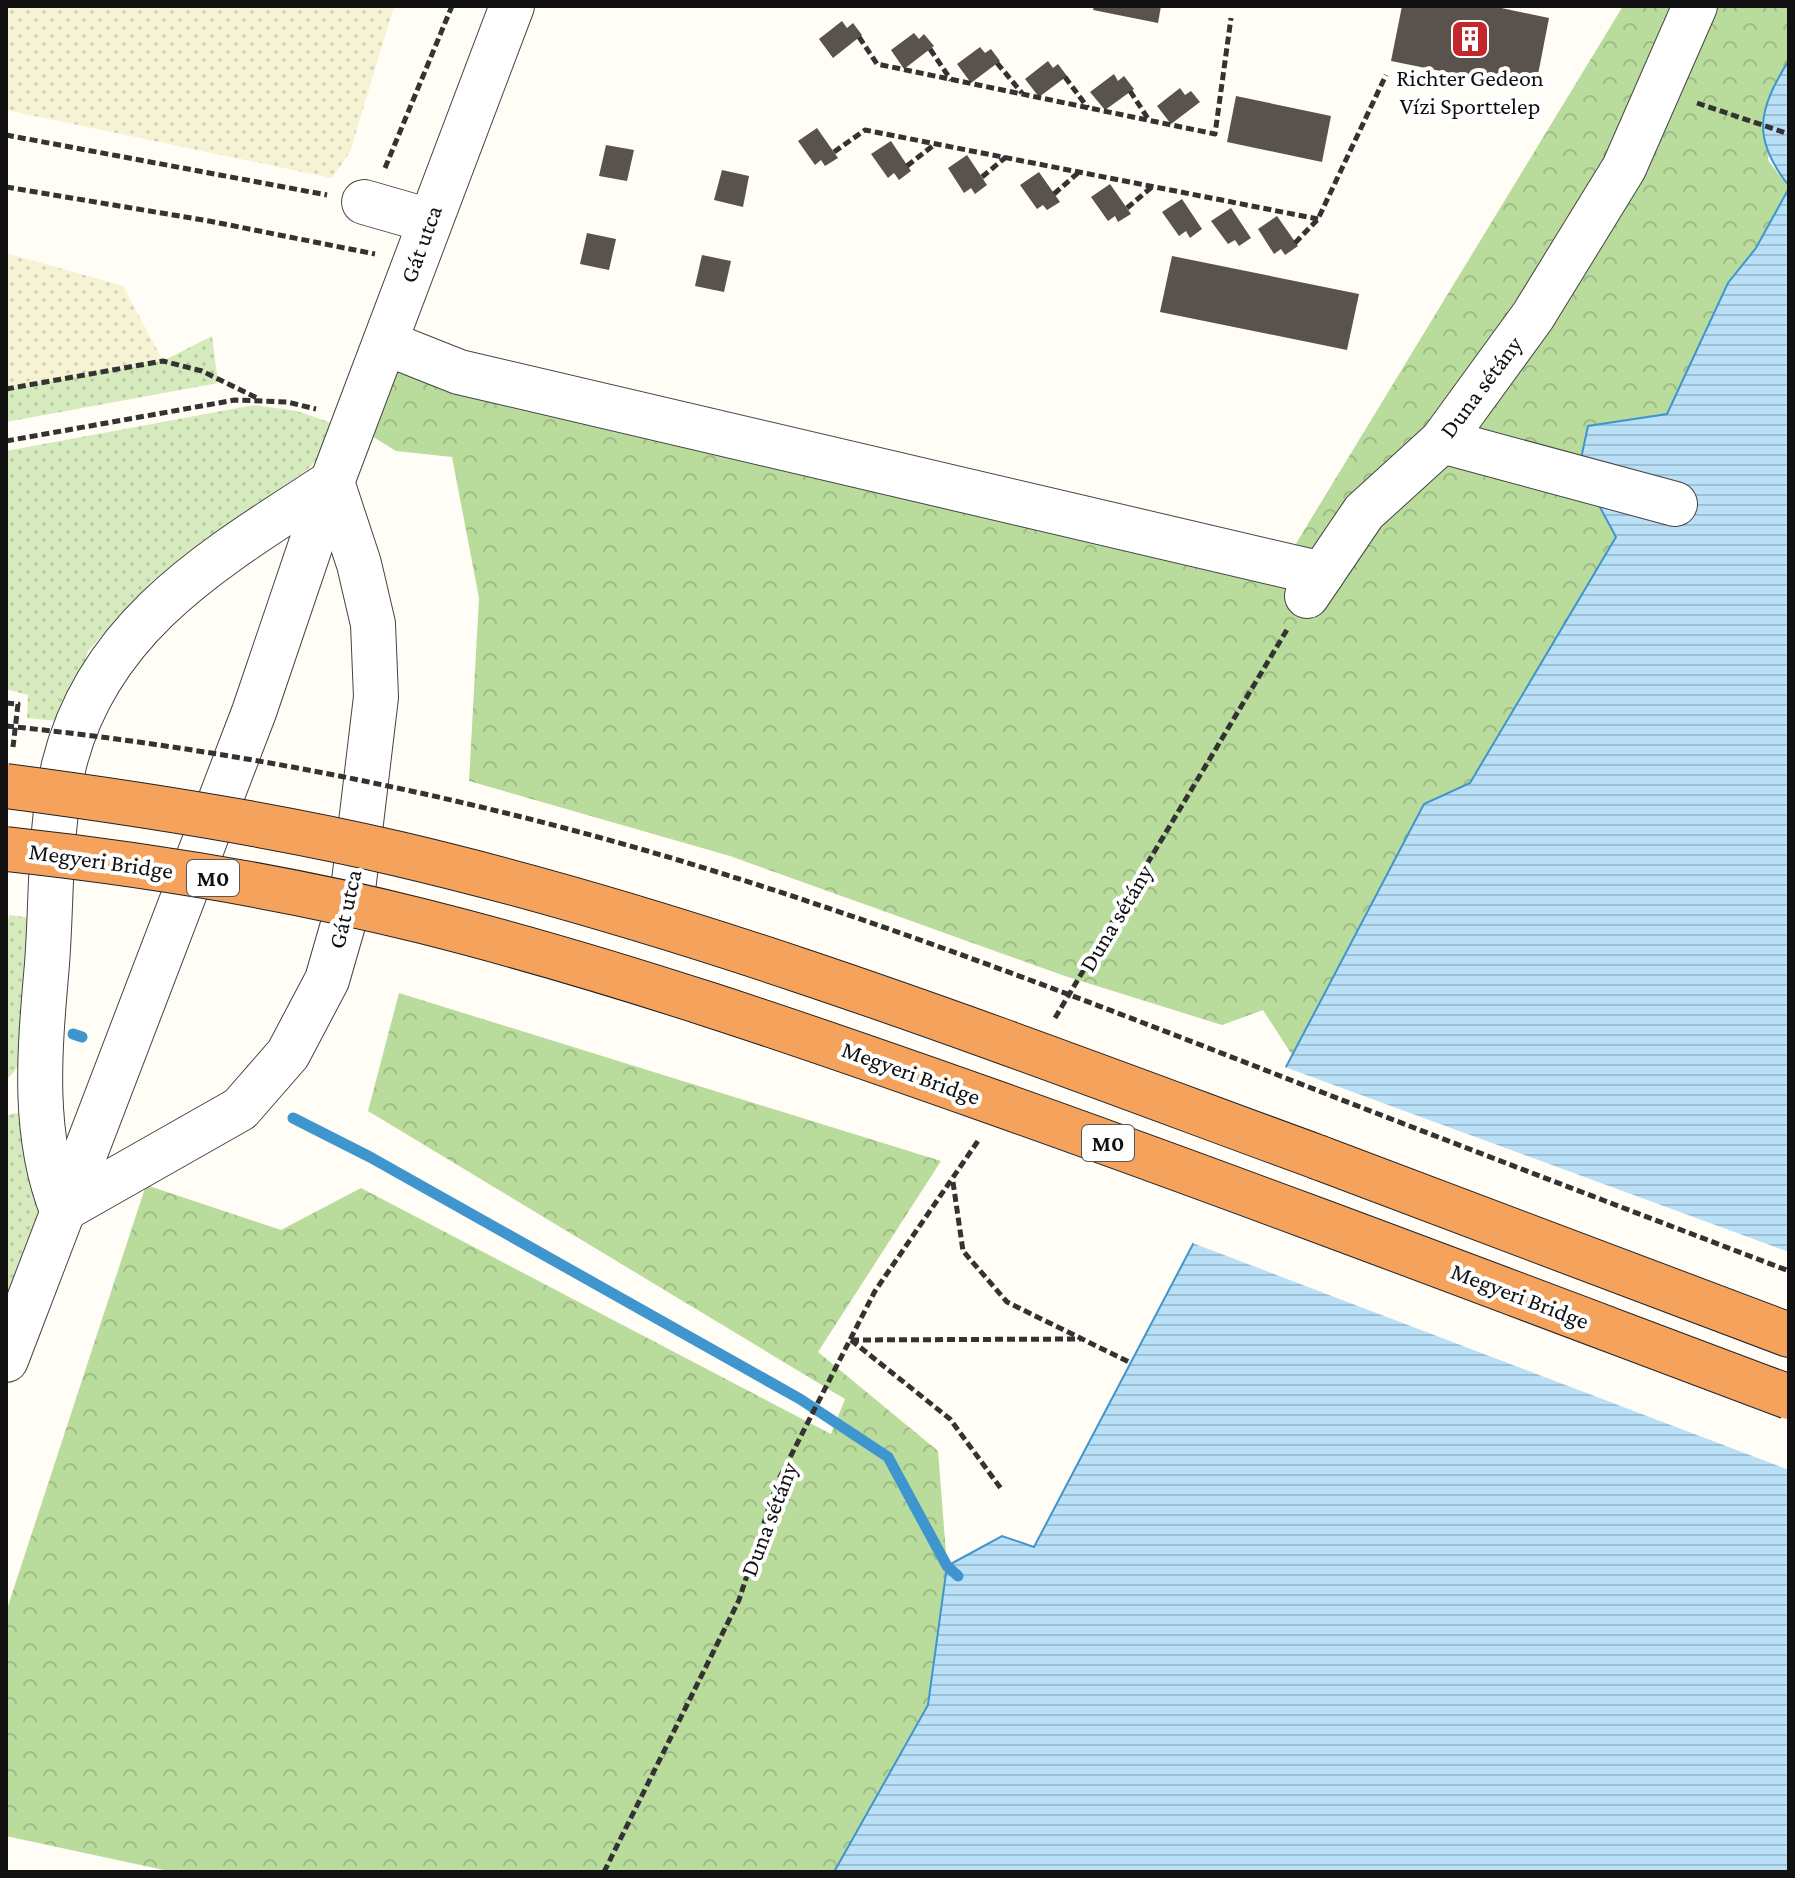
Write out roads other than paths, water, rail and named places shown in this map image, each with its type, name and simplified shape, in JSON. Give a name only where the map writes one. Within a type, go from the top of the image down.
[{"type":"highway","name":"M0","points":[[6,786],[397,853],[583,902],[860,989],[1789,1335]]},
{"type":"highway","name":"Megyeri Bridge","points":[[6,849],[169,869],[418,920],[553,956],[822,1042],[1127,1150],[1789,1397]]},
{"type":"street","name":"Gát utca","points":[[62,1210],[240,1109],[288,1054],[327,980],[353,890],[376,697],[373,624],[359,564],[332,482],[512,6]]},
{"type":"street","name":"Duna sétány","points":[[386,343],[459,372],[1314,585],[1364,512],[1442,441],[1533,316],[1624,168],[1695,6]]},
{"type":"street","points":[[364,202],[430,221]]},
{"type":"street","points":[[1442,441],[1675,504]]},
{"type":"street","points":[[62,1210],[23,1093],[57,804],[65,764],[96,685],[141,621],[221,554],[332,482]]},
{"type":"street","points":[[6,1360],[254,712],[332,482]]},
{"type":"water","points":[[1789,60],[1789,186],[1769,153],[1763,124],[1771,94]]},
{"type":"water","points":[[1789,188],[1789,1872],[834,1872],[928,1705],[947,1566],[1002,1536],[1034,1547],[1424,804],[1470,783],[1616,537],[1579,468],[1588,426],[1667,414],[1728,283],[1756,248]]},
{"type":"waterway","points":[[73,1034],[82,1037]]},
{"type":"waterway","points":[[293,1118],[370,1157],[800,1399],[888,1457],[947,1566],[958,1576]]},
{"type":"place","name":"Richter Gedeon Vízi Sporttelep","points":[[1470,39]]}]
